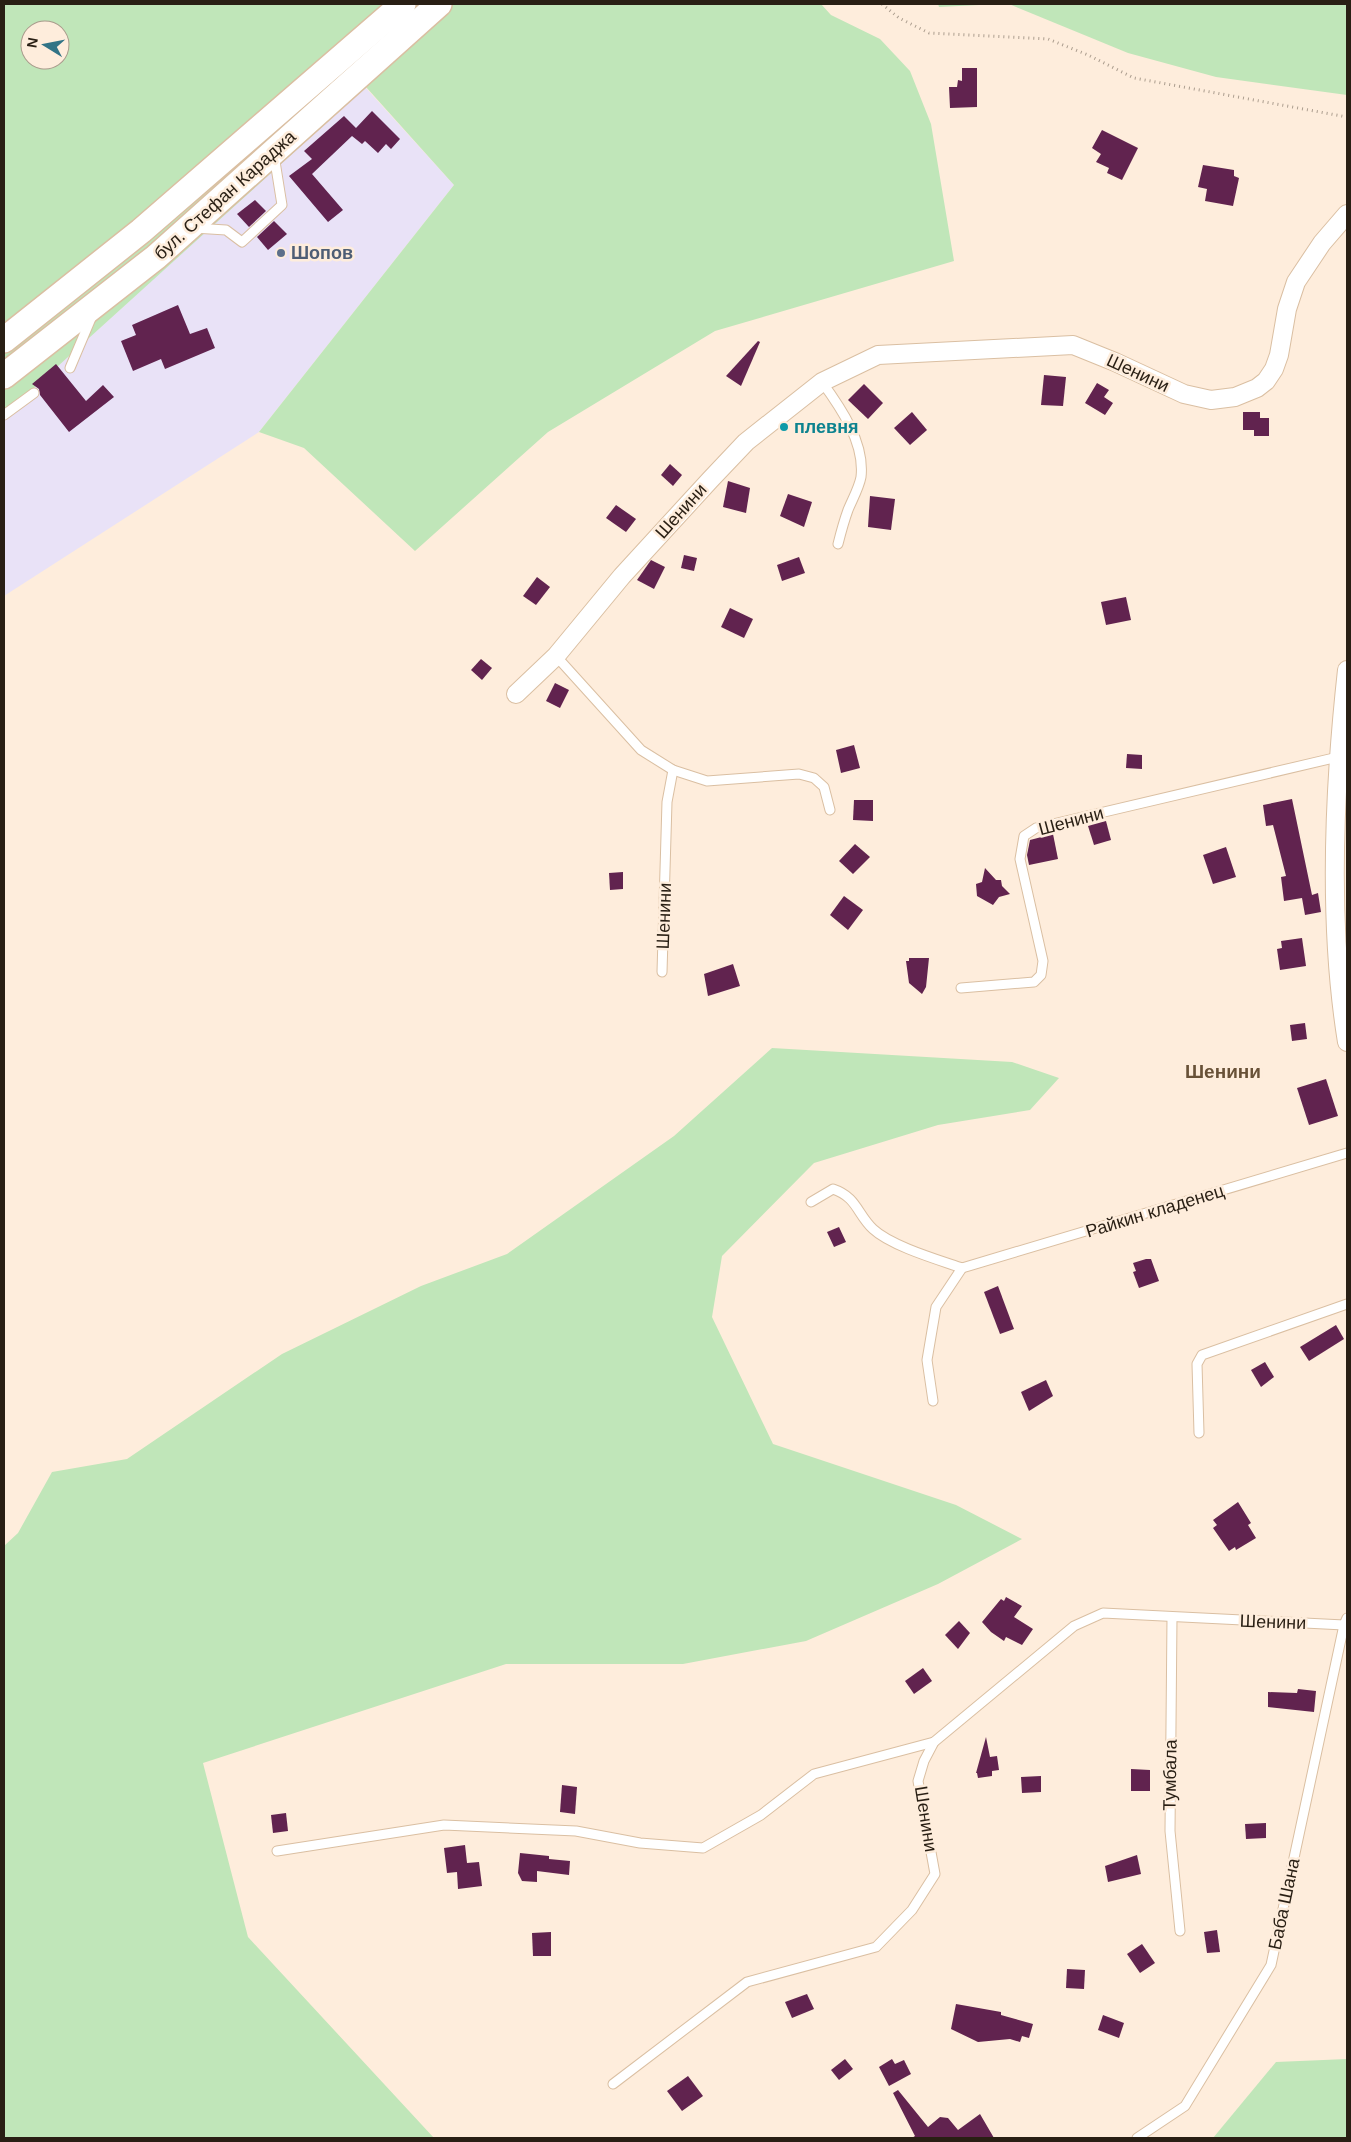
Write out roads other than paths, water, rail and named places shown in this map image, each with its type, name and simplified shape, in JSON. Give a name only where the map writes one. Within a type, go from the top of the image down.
[{"type":"main road","name":"бул. Стефан Караджа","points":[[4,340],[140,231],[403,4]]},
{"type":"main road","name":"бул. Стефан Караджа","points":[[4,376],[156,257],[439,4]]},
{"type":"street","name":"Шенини","points":[[516,694],[556,656],[622,576],[746,442],[822,382],[878,355],[1072,345],[1116,362],[1184,394],[1211,400],[1235,397],[1257,388],[1266,381],[1274,369],[1296,282],[1322,243],[1347,214]]},
{"type":"street","points":[[1346,1033],[1336,910],[1338,757],[1347,670]]},
{"type":"lane","points":[[189,228],[226,230],[242,242],[282,205],[274,152]]},
{"type":"lane","points":[[70,368],[96,304]]},
{"type":"lane","points":[[822,382],[835,401],[855,438],[861,461],[861,479],[847,512],[838,544]]},
{"type":"lane","points":[[4,415],[34,394]]},
{"type":"lane","points":[[556,656],[641,750],[673,770],[707,781],[799,774],[814,778],[824,787],[830,810]]},
{"type":"lane","name":"Шенини","points":[[961,988],[1034,982],[1041,974],[1043,961],[1020,859],[1024,836],[1036,828],[1338,757]]},
{"type":"lane","name":"Шенини","points":[[662,972],[667,802],[673,770]]},
{"type":"lane","name":"Райкин кладенец","points":[[962,1268],[1347,1153]]},
{"type":"lane","points":[[811,1202],[833,1189],[842,1192],[850,1197],[874,1230],[913,1252],[962,1268],[936,1307],[927,1360],[933,1401]]},
{"type":"lane","points":[[1199,1433],[1197,1364],[1202,1355],[1347,1304]]},
{"type":"lane","name":"Шенини","points":[[613,2084],[747,1982],[876,1947],[912,1910],[935,1874],[918,1781],[924,1761],[934,1742],[1074,1626],[1103,1613],[1172,1618],[1345,1621]]},
{"type":"lane","name":"Тумбала","points":[[1172,1618],[1170,1831],[1180,1931]]},
{"type":"lane","name":"Баба Шана","points":[[1137,2138],[1185,2106],[1271,1965],[1345,1621]]},
{"type":"lane","points":[[276,1851],[444,1825],[576,1831],[640,1843],[704,1848],[761,1815],[814,1774],[934,1742]]},
{"type":"place","name":"Шопов","points":[[281,253]]},
{"type":"place","name":"плевня","points":[[784,427]]},
{"type":"district","name":"Шенини","points":[[1223,1071]]}]
